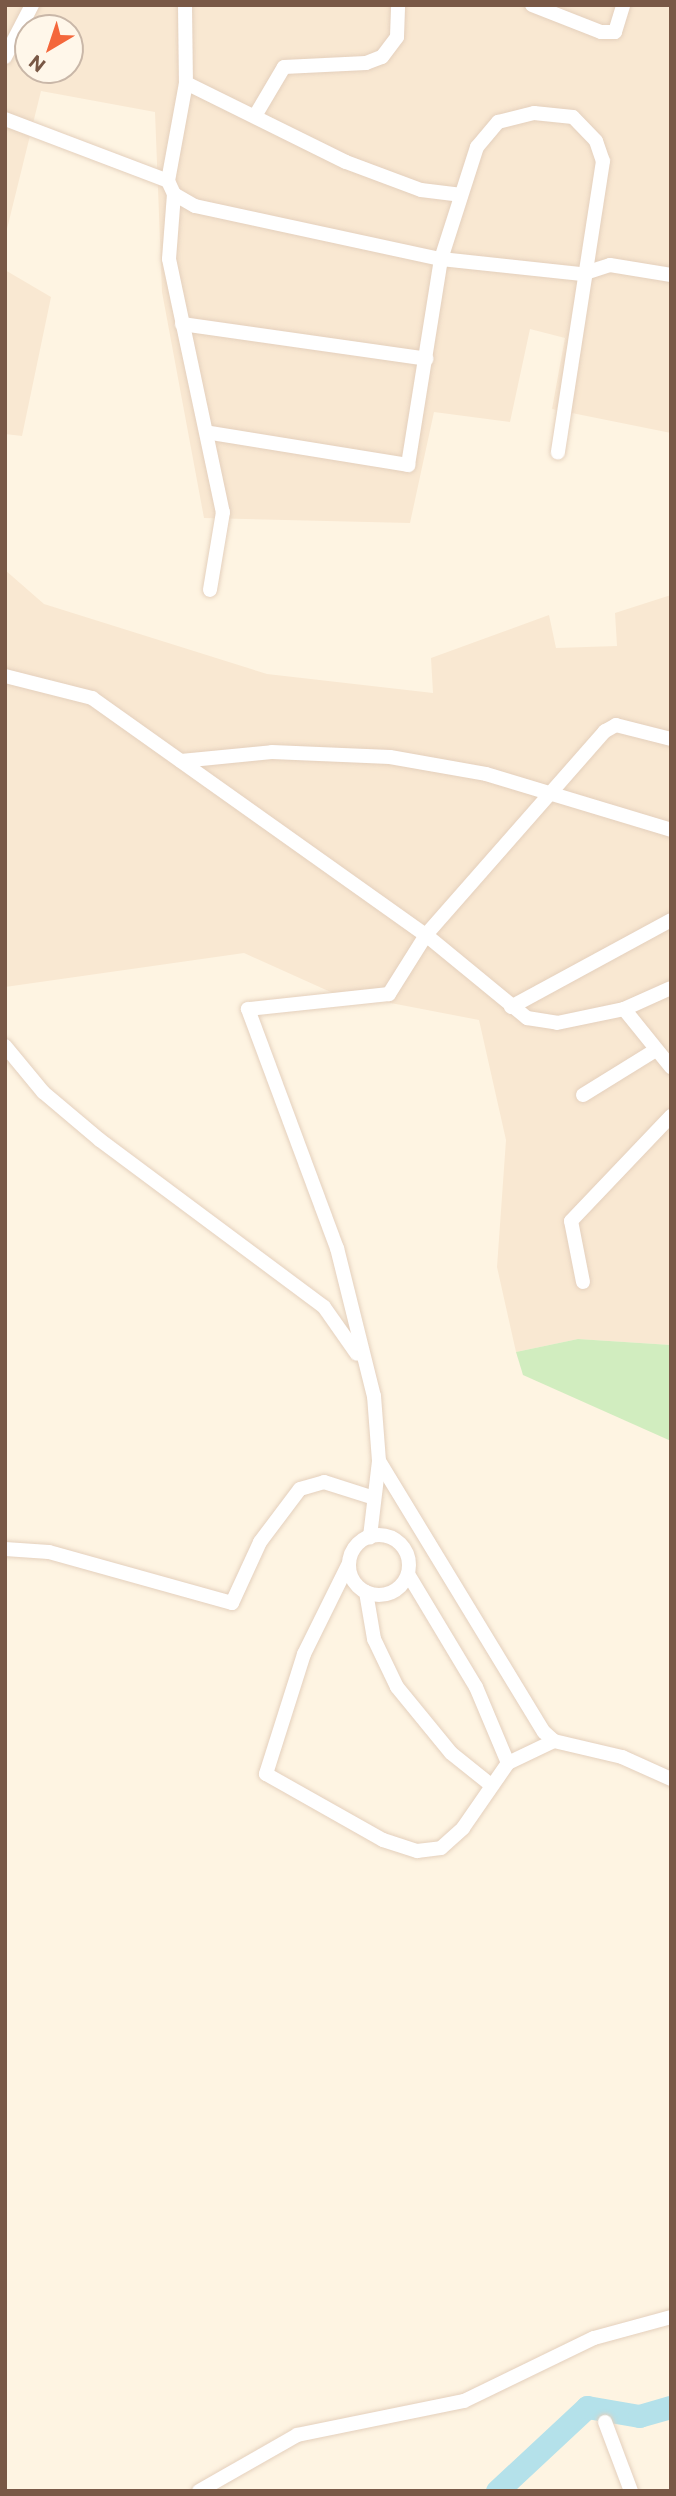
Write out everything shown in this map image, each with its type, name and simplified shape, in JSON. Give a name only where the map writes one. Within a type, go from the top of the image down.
[{"type":"street","points":[[5,57],[32,5]]},
{"type":"street","points":[[185,5],[186,83],[171,188],[169,260],[182,324],[211,433],[223,512],[210,590]]},
{"type":"street","points":[[255,116],[284,67],[366,63],[382,57],[397,37],[398,5]]},
{"type":"street","points":[[532,5],[608,32],[615,32],[623,5]]},
{"type":"street","points":[[186,83],[367,170],[460,195]]},
{"type":"street","points":[[211,433],[408,465],[441,258],[477,147],[498,122],[515,114],[573,117],[596,141],[603,161],[582,274],[558,453]]},
{"type":"street","points":[[5,120],[171,188],[195,206],[441,258],[582,274],[610,265],[671,275]]},
{"type":"street","points":[[182,324],[427,359]]},
{"type":"street","points":[[5,676],[92,698],[426,935],[527,1018],[557,1023],[624,1009],[671,988]]},
{"type":"street","points":[[671,739],[616,725],[551,792],[426,935],[388,995],[248,1009],[337,1248],[365,1367],[379,1461],[371,1497],[370,1537],[349,1563],[304,1654],[267,1774],[324,1810],[417,1851],[441,1848],[463,1828],[508,1763],[555,1741],[622,1757],[671,1779]]},
{"type":"street","points":[[181,761],[272,752],[361,754],[551,792],[671,830]]},
{"type":"street","points":[[511,1007],[671,919]]},
{"type":"street","points":[[624,1009],[671,1067]]},
{"type":"street","points":[[5,1046],[43,1092],[100,1140],[324,1307],[365,1367]]},
{"type":"street","points":[[583,1095],[656,1050]]},
{"type":"street","points":[[583,1282],[571,1221],[671,1116]]},
{"type":"street","points":[[379,1461],[555,1741]]},
{"type":"street","points":[[5,1549],[49,1552],[232,1603],[261,1542],[300,1489],[324,1482],[371,1497]]},
{"type":"street","points":[[370,1537],[400,1544],[408,1574],[476,1687],[508,1763]]},
{"type":"street","points":[[349,1563],[353,1580],[366,1592],[374,1639],[397,1687],[451,1753],[491,1785]]},
{"type":"street","points":[[366,1592],[391,1593],[408,1574]]},
{"type":"street","points":[[199,2491],[297,2435],[464,2401],[594,2338],[671,2318]]},
{"type":"street","points":[[605,2422],[631,2491]]},
{"type":"shaded area","points":[[5,5],[671,5],[671,433],[552,409],[565,338],[530,329],[510,422],[434,412],[410,523],[204,518],[162,292],[155,112],[41,91],[5,237]]},
{"type":"shaded area","points":[[5,270],[51,297],[22,436],[5,434]]},
{"type":"shaded area","points":[[5,570],[44,604],[267,674],[433,693],[431,658],[549,615],[556,648],[617,646],[615,613],[671,595],[671,1345],[578,1339],[516,1352],[497,1267],[506,1140],[479,1020],[370,999],[355,1003],[244,953],[5,987]]},
{"type":"green space","points":[[578,1339],[671,1345],[671,1441],[523,1375],[516,1352]]},
{"type":"waterway","points":[[497,2491],[587,2407],[639,2416],[671,2407]]}]
